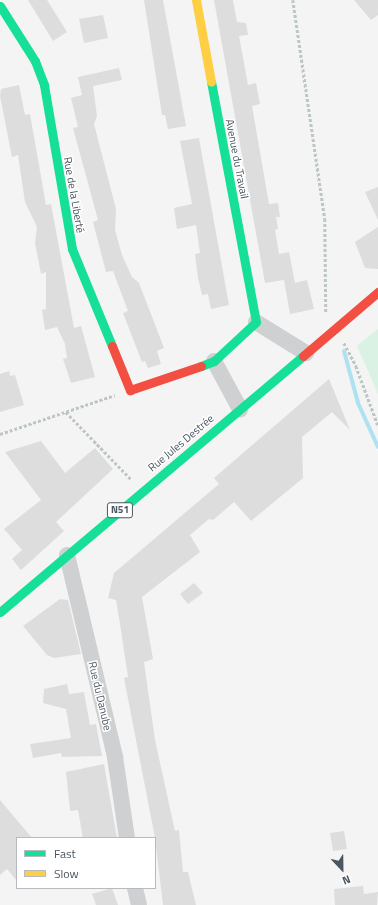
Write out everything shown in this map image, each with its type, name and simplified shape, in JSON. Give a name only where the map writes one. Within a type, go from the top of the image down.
[{"type":"street","name":"Avenue du Travail","points":[[196,0],[256,322]]},
{"type":"street","name":"Rue de la Liberté","points":[[0,6],[35,61],[44,85],[72,250],[130,390]]},
{"type":"street","name":"Rue Jules Destrée","points":[[0,612],[378,292]]},
{"type":"street","points":[[130,390],[214,361],[256,322],[306,353]]},
{"type":"street","points":[[214,361],[240,409]]},
{"type":"street","name":"Rue du Danube","points":[[67,555],[115,757],[127,837]]},
{"type":"street","points":[[135,889],[139,905]]},
{"type":"path","points":[[293,0],[325,219],[324,308],[333,330],[356,366],[378,425]]},
{"type":"path","points":[[0,434],[130,390]]},
{"type":"path","points":[[66,412],[143,491]]},
{"type":"green space","points":[[378,329],[378,394],[357,346]]},
{"type":"building","points":[[28,0],[47,0],[67,32],[53,41]]},
{"type":"building","points":[[144,0],[163,0],[186,126],[168,129],[165,115],[162,115]]},
{"type":"building","points":[[214,0],[233,0],[237,22],[246,23],[248,35],[239,36],[248,85],[256,83],[260,104],[252,106],[269,204],[278,203],[280,217],[276,217],[278,229],[275,230],[279,254],[289,252],[295,283],[307,280],[314,309],[290,314],[284,280],[265,283]]},
{"type":"building","points":[[354,0],[378,0],[378,15],[371,20]]},
{"type":"building","points":[[103,15],[108,38],[84,43],[79,19]]},
{"type":"building","points":[[119,68],[122,80],[93,86],[97,116],[94,124],[116,209],[115,230],[122,255],[132,277],[139,283],[164,348],[157,351],[161,364],[148,368],[145,361],[142,362],[123,313],[128,311],[113,271],[106,272],[93,222],[98,220],[73,128],[78,127],[71,98],[82,95],[78,77]]},
{"type":"building","points":[[19,85],[25,115],[30,114],[46,205],[51,204],[74,328],[81,326],[95,377],[71,383],[63,359],[67,358],[65,344],[57,327],[45,330],[42,310],[46,309],[46,272],[41,274],[35,243],[37,227],[25,202],[18,155],[12,157],[0,96],[1,89]]},
{"type":"building","points":[[199,138],[229,305],[211,309],[208,294],[202,295],[198,278],[195,254],[200,253],[196,225],[177,229],[174,208],[192,204],[180,141]]},
{"type":"building","points":[[378,187],[378,220],[365,192]]},
{"type":"building","points":[[378,227],[378,269],[365,268],[355,242]]},
{"type":"building","points":[[9,371],[10,376],[15,375],[24,405],[0,412],[0,374]]},
{"type":"building","points":[[329,379],[350,430],[332,412],[302,437],[303,478],[251,521],[234,502],[213,520],[209,519],[190,535],[200,552],[142,597],[153,659],[144,662],[155,740],[175,831],[179,830],[183,872],[188,872],[196,905],[163,905],[156,837],[124,678],[128,677],[116,600],[108,598],[114,573],[219,484],[214,478]]},
{"type":"building","points":[[41,441],[65,473],[95,448],[113,469],[56,522],[64,531],[21,570],[12,559],[22,550],[4,529],[41,500],[5,452]]},
{"type":"building","points":[[194,583],[203,593],[188,604],[180,594]]},
{"type":"building","points":[[60,599],[68,600],[81,654],[54,658],[47,655],[23,626]]},
{"type":"building","points":[[67,684],[69,694],[84,692],[90,725],[96,724],[102,756],[62,757],[61,753],[33,758],[30,744],[71,738],[66,709],[43,703],[44,689]]},
{"type":"building","points":[[104,764],[117,837],[83,837],[78,810],[70,811],[66,772]]},
{"type":"building","points":[[0,800],[31,837],[16,837],[16,880],[7,869],[0,875]]},
{"type":"building","points":[[344,831],[347,849],[333,851],[330,833]]},
{"type":"building","points":[[363,886],[364,894],[378,892],[377,905],[335,905],[334,889]]},
{"type":"building","points":[[112,889],[118,905],[96,905],[92,894]]},
{"type":"waterway","points":[[344,351],[358,403],[378,447]]},
{"type":"traffic: fast","points":[[0,6],[35,61],[44,85],[72,249],[112,346]]},
{"type":"traffic: fast","points":[[201,366],[214,361],[256,322],[211,82]]},
{"type":"traffic: fast","points":[[0,612],[303,356]]},
{"type":"traffic: slow","points":[[196,0],[211,82]]},
{"type":"traffic: jam","points":[[303,356],[378,292]]},
{"type":"traffic: jam","points":[[112,346],[130,390],[201,366]]}]
